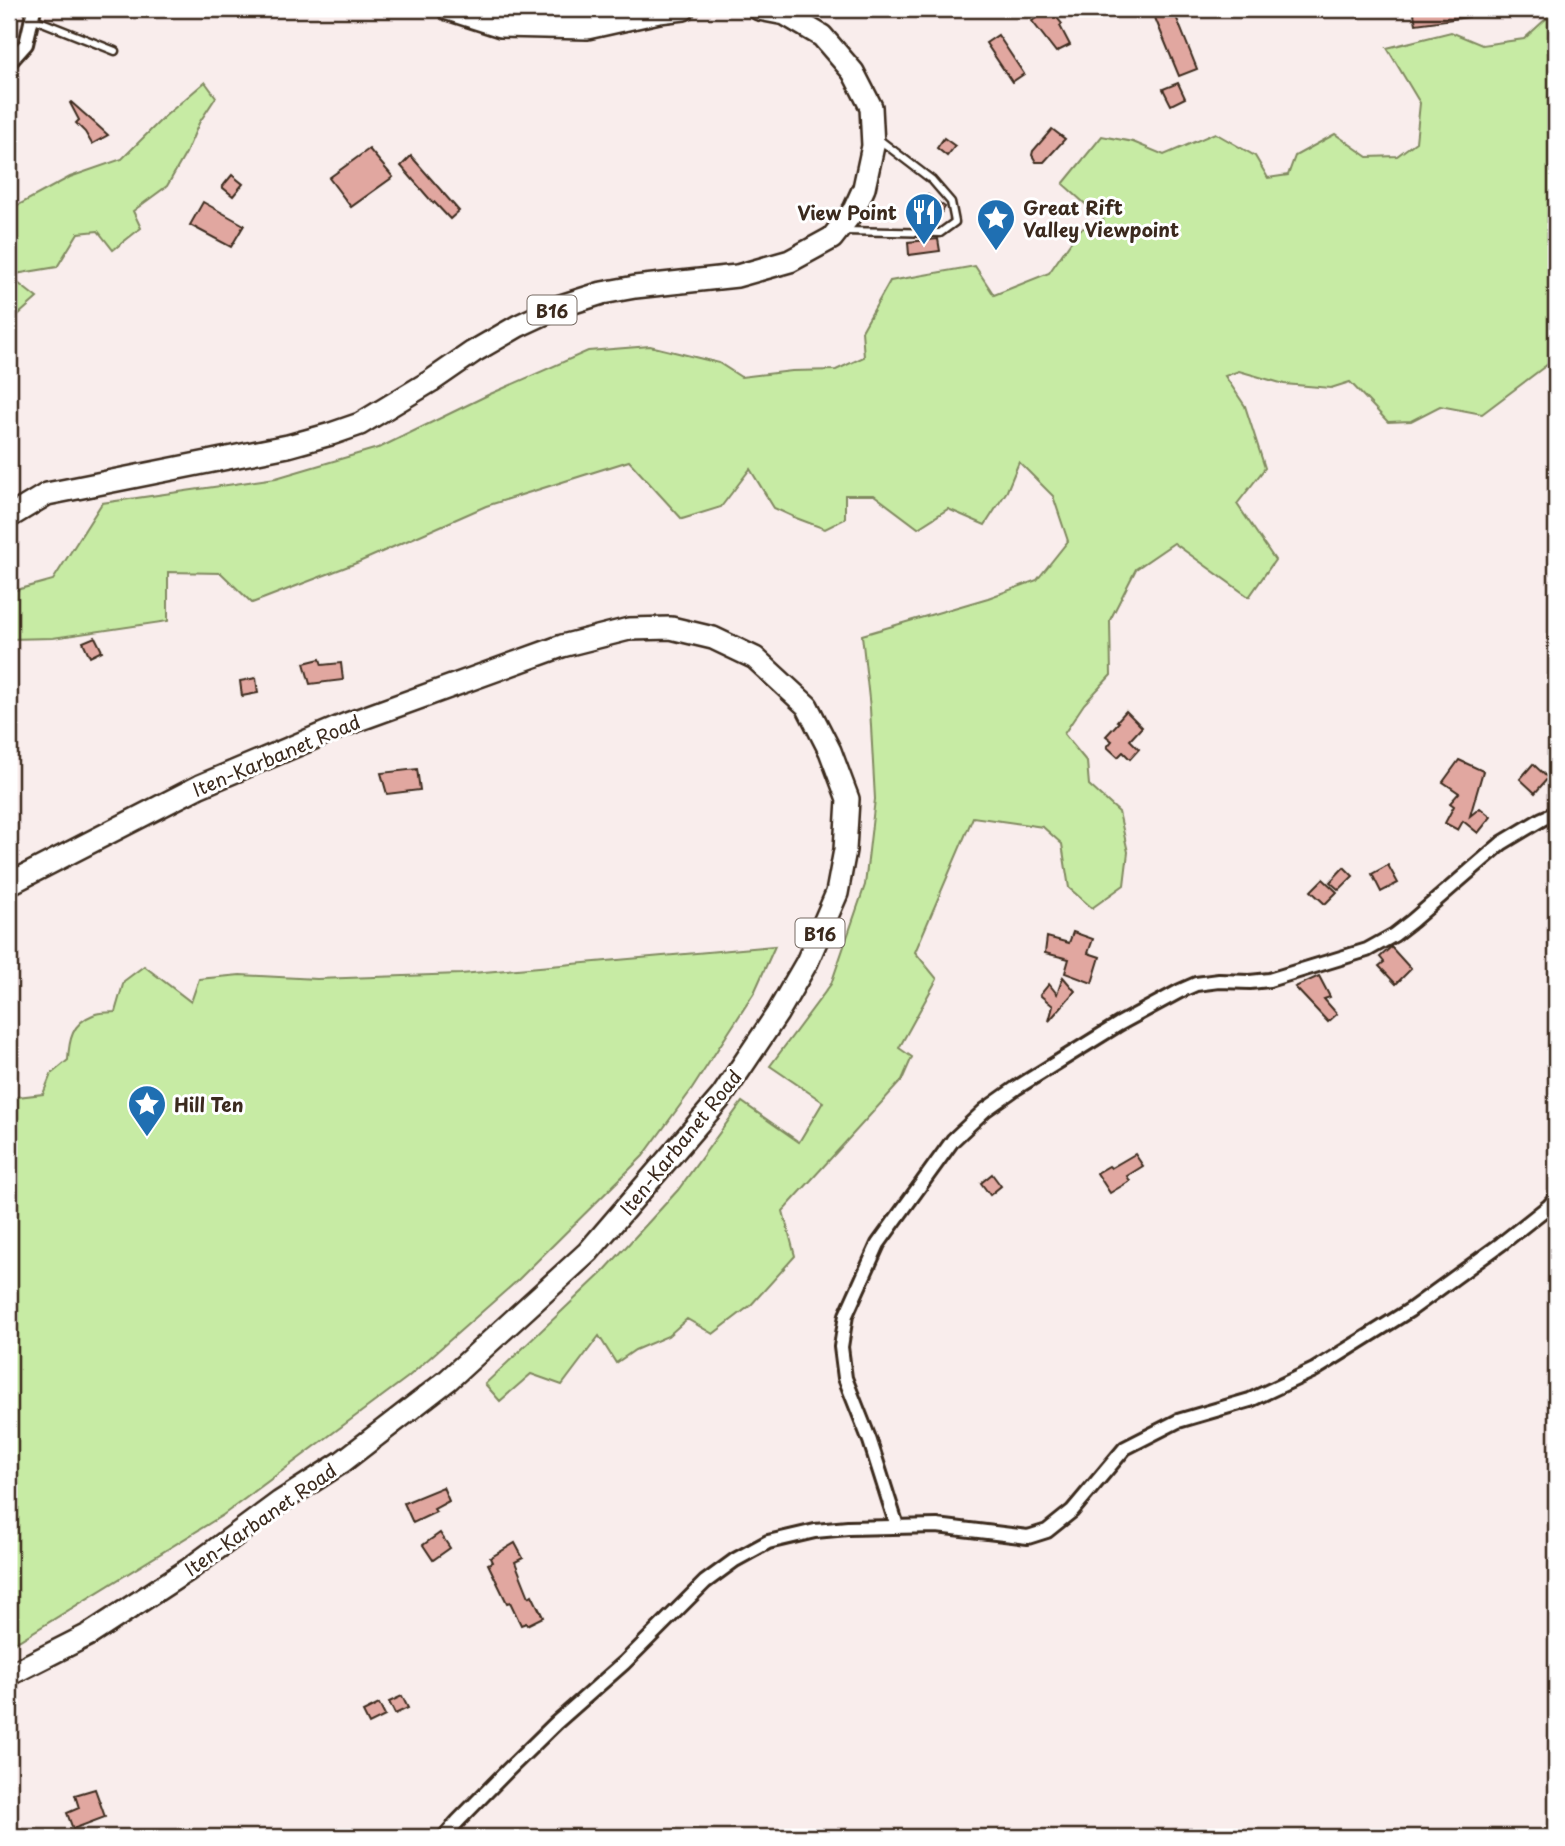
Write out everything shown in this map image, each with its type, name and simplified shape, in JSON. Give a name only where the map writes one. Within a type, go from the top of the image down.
[{"type":"main road","points":[[448,9],[501,26],[587,28],[684,9]]},
{"type":"main road","name":"B16","points":[[9,517],[47,494],[288,446],[331,434],[360,424],[518,326],[561,306],[602,293],[635,287],[737,275],[790,261],[832,238],[854,210],[864,188],[873,146],[871,107],[853,72],[822,36],[785,14],[759,9]]},
{"type":"main road","name":"Iten-Karbanet Road","points":[[9,884],[200,786],[347,724],[562,646],[629,629],[671,628],[713,638],[754,658],[807,706],[830,751],[848,799],[845,850],[837,893],[807,962],[722,1097],[588,1252],[448,1380],[342,1462],[280,1502],[188,1570],[90,1634],[9,1675]]},
{"type":"street","points":[[9,63],[26,44],[33,14]]},
{"type":"street","points":[[897,1526],[870,1441],[845,1378],[841,1347],[846,1315],[878,1244],[953,1140],[985,1110],[1016,1088],[1119,1024],[1180,991],[1196,984],[1219,981],[1269,980],[1367,950],[1412,921],[1502,843],[1556,813]]},
{"type":"street","points":[[444,1837],[556,1723],[624,1662],[705,1582],[735,1560],[768,1542],[815,1531],[937,1526],[1028,1537],[1047,1531],[1072,1511],[1125,1448],[1178,1421],[1250,1400],[1314,1370],[1410,1310],[1501,1244],[1556,1198]]},
{"type":"lane","points":[[33,14],[115,51]]},
{"type":"lane","points":[[837,231],[940,233],[955,222],[951,202],[932,180],[872,135]]},
{"type":"green space","points":[[1556,12],[1556,358],[1482,414],[1440,406],[1411,421],[1388,422],[1350,382],[1331,388],[1284,384],[1239,371],[1225,376],[1245,406],[1265,468],[1237,504],[1275,560],[1249,597],[1174,543],[1136,569],[1110,620],[1111,675],[1084,704],[1064,734],[1087,762],[1089,785],[1119,812],[1128,852],[1124,885],[1092,908],[1069,888],[1062,844],[1043,827],[973,817],[915,952],[937,979],[899,1048],[912,1057],[902,1080],[783,1211],[795,1256],[751,1305],[713,1334],[687,1319],[668,1336],[635,1350],[616,1363],[599,1336],[562,1385],[531,1374],[500,1401],[485,1384],[604,1271],[678,1190],[742,1102],[799,1142],[823,1102],[770,1066],[831,984],[865,885],[875,799],[870,708],[862,635],[988,598],[1037,580],[1068,541],[1053,496],[1019,462],[1007,491],[985,525],[948,509],[918,528],[874,495],[845,495],[845,519],[825,529],[774,508],[750,469],[721,507],[682,519],[629,461],[486,506],[359,562],[252,603],[221,573],[168,572],[168,621],[53,638],[9,639],[9,592],[53,580],[102,503],[276,478],[381,447],[488,395],[588,351],[650,346],[719,363],[741,377],[792,371],[836,370],[864,357],[862,331],[890,281],[975,266],[994,295],[1049,273],[1079,230],[1103,220],[1063,184],[1102,136],[1133,142],[1164,155],[1215,133],[1255,156],[1268,178],[1288,175],[1295,156],[1335,134],[1368,157],[1397,156],[1416,142],[1420,103],[1387,48],[1451,32],[1482,45],[1524,39]]},
{"type":"green space","points":[[205,82],[216,97],[199,123],[167,186],[133,211],[141,228],[113,250],[98,231],[78,233],[57,267],[9,275],[9,210],[70,177],[122,159],[164,117]]},
{"type":"green space","points":[[9,276],[37,298],[9,323]]},
{"type":"green space","points":[[775,946],[754,993],[692,1089],[643,1156],[518,1280],[408,1377],[223,1515],[9,1645],[9,1098],[43,1094],[51,1074],[68,1060],[69,1046],[76,1027],[95,1014],[115,1012],[124,981],[144,966],[191,1002],[199,979],[240,975],[317,979],[461,974]]},
{"type":"building","points":[[1033,9],[1050,9],[1062,24],[1060,26],[1070,45],[1056,52],[1032,21],[1039,16]]},
{"type":"building","points":[[1173,9],[1197,69],[1179,76],[1153,13]]},
{"type":"building","points":[[1413,9],[1468,9],[1469,17],[1416,24]]},
{"type":"building","points":[[998,35],[1024,74],[1012,82],[986,43]]},
{"type":"building","points":[[1178,83],[1185,98],[1171,105],[1163,89]]},
{"type":"building","points":[[71,102],[108,135],[92,144],[76,123],[79,120]]},
{"type":"building","points":[[1052,129],[1065,139],[1044,162],[1036,162],[1033,151]]},
{"type":"building","points":[[944,138],[955,146],[947,156],[937,148]]},
{"type":"building","points":[[369,149],[393,177],[351,207],[329,178]]},
{"type":"building","points":[[411,156],[459,211],[450,219],[401,166]]},
{"type":"building","points":[[232,175],[243,184],[233,196],[222,187]]},
{"type":"building","points":[[928,195],[945,207],[932,227],[927,227],[913,218]]},
{"type":"building","points":[[203,202],[244,225],[231,247],[190,225]]},
{"type":"building","name":"View Point","points":[[938,239],[940,251],[909,255],[908,242]]},
{"type":"building","points":[[95,637],[102,651],[90,657],[83,642]]},
{"type":"building","points":[[320,659],[322,665],[341,663],[343,680],[310,684],[304,663]]},
{"type":"building","points":[[256,678],[258,693],[242,696],[240,681]]},
{"type":"building","points":[[1126,711],[1142,727],[1130,740],[1139,749],[1130,759],[1123,752],[1118,757],[1107,747],[1112,741],[1106,736]]},
{"type":"building","points":[[1459,760],[1483,771],[1470,816],[1480,808],[1491,817],[1478,833],[1463,821],[1458,830],[1445,823],[1454,806],[1450,803],[1459,793],[1443,782]]},
{"type":"building","points":[[1533,764],[1548,778],[1535,793],[1520,779]]},
{"type":"building","points":[[417,769],[420,790],[387,794],[381,773]]},
{"type":"building","points":[[1388,865],[1398,883],[1381,892],[1372,874]]},
{"type":"building","points":[[1344,867],[1353,876],[1339,890],[1330,882]]},
{"type":"building","points":[[1323,879],[1337,892],[1325,904],[1311,891]]},
{"type":"building","points":[[1073,932],[1093,939],[1088,953],[1100,957],[1092,983],[1065,973],[1069,959],[1045,953],[1047,937],[1069,943]]},
{"type":"building","points":[[1391,947],[1411,969],[1396,984],[1379,966],[1384,962],[1380,957]]},
{"type":"building","points":[[1319,976],[1330,997],[1324,999],[1337,1014],[1328,1022],[1295,987]]},
{"type":"building","points":[[1063,977],[1075,991],[1049,1021],[1053,1006],[1040,995],[1049,984],[1057,994]]},
{"type":"building","points":[[1135,1154],[1143,1166],[1127,1176],[1130,1181],[1110,1193],[1097,1173]]},
{"type":"building","points":[[992,1174],[1001,1186],[990,1195],[981,1183]]},
{"type":"building","points":[[443,1487],[449,1501],[434,1509],[436,1512],[413,1523],[404,1503]]},
{"type":"building","points":[[440,1533],[450,1548],[433,1560],[423,1545]]},
{"type":"building","points":[[515,1543],[523,1558],[515,1562],[529,1597],[532,1595],[543,1617],[527,1625],[521,1625],[488,1564],[492,1562],[490,1558]]},
{"type":"building","points":[[402,1696],[408,1708],[395,1714],[389,1702]]},
{"type":"building","points":[[379,1704],[385,1716],[369,1724],[363,1712]]},
{"type":"building","points":[[95,1789],[105,1817],[73,1829],[67,1813],[79,1808],[75,1795]]},
{"type":"place","name":"View Point","points":[[924,246]]},
{"type":"place","name":"Great Rift Valley Viewpoint","points":[[996,252]]},
{"type":"place","name":"Hill Ten","points":[[147,1138]]}]
